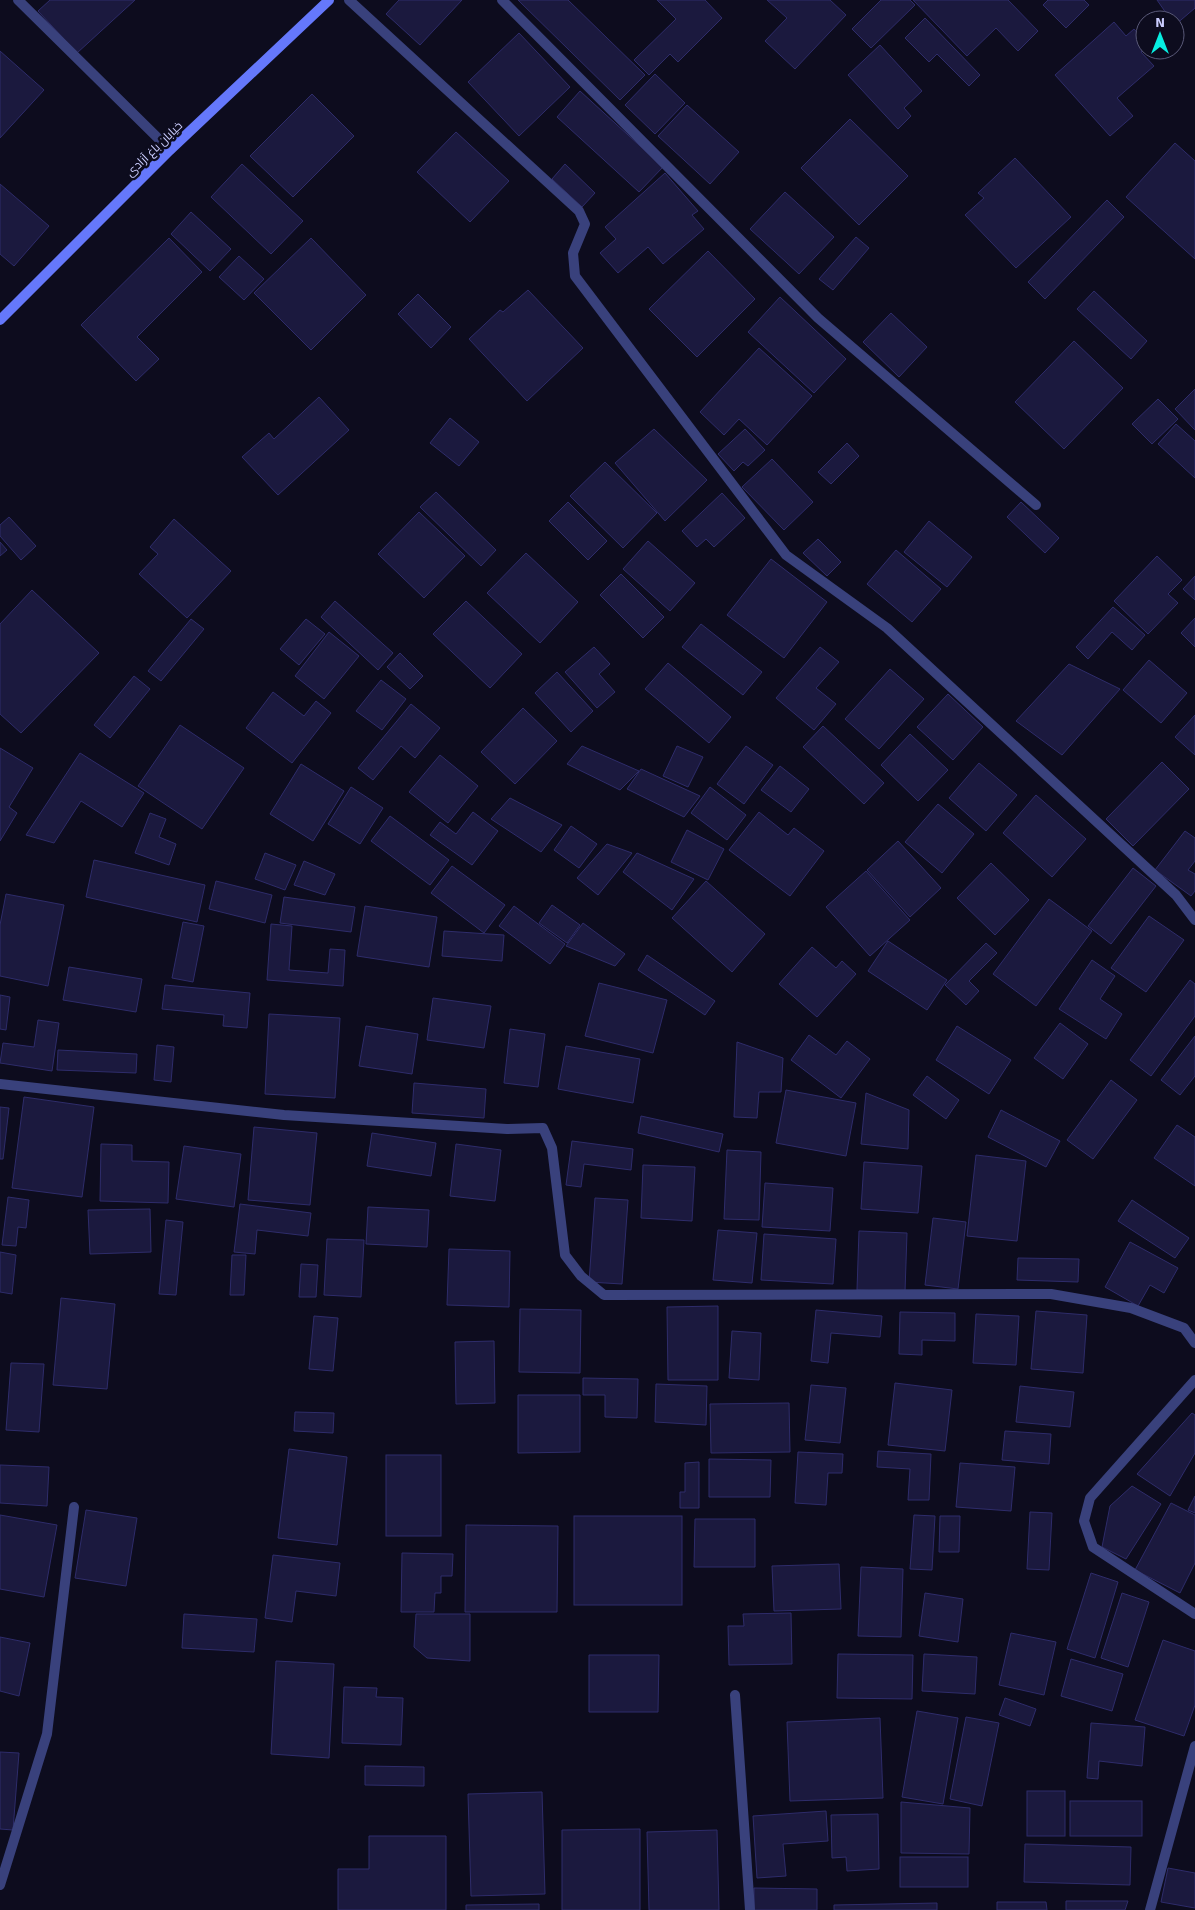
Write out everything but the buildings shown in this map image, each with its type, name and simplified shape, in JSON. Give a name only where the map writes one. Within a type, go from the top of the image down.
[{"type":"street","points":[[18,0],[170,150]]},
{"type":"street","name":"خیابان باغ آزادی","points":[[0,320],[170,150],[329,0]]},
{"type":"street","points":[[349,0],[579,211],[585,224],[573,253],[575,276],[786,555],[887,628],[1176,895],[1195,920]]},
{"type":"street","points":[[502,0],[818,318],[1036,505]]},
{"type":"street","points":[[0,1084],[284,1114],[507,1129],[543,1128],[552,1148],[566,1255],[581,1276],[604,1296],[1051,1294],[1131,1308],[1184,1328],[1195,1343]]},
{"type":"street","points":[[1195,1380],[1090,1498],[1084,1521],[1093,1547],[1195,1614]]},
{"type":"street","points":[[0,1884],[47,1734],[74,1508]]},
{"type":"street","points":[[735,1695],[750,1910]]},
{"type":"street","points":[[1150,1910],[1193,1762],[1195,1746]]}]
